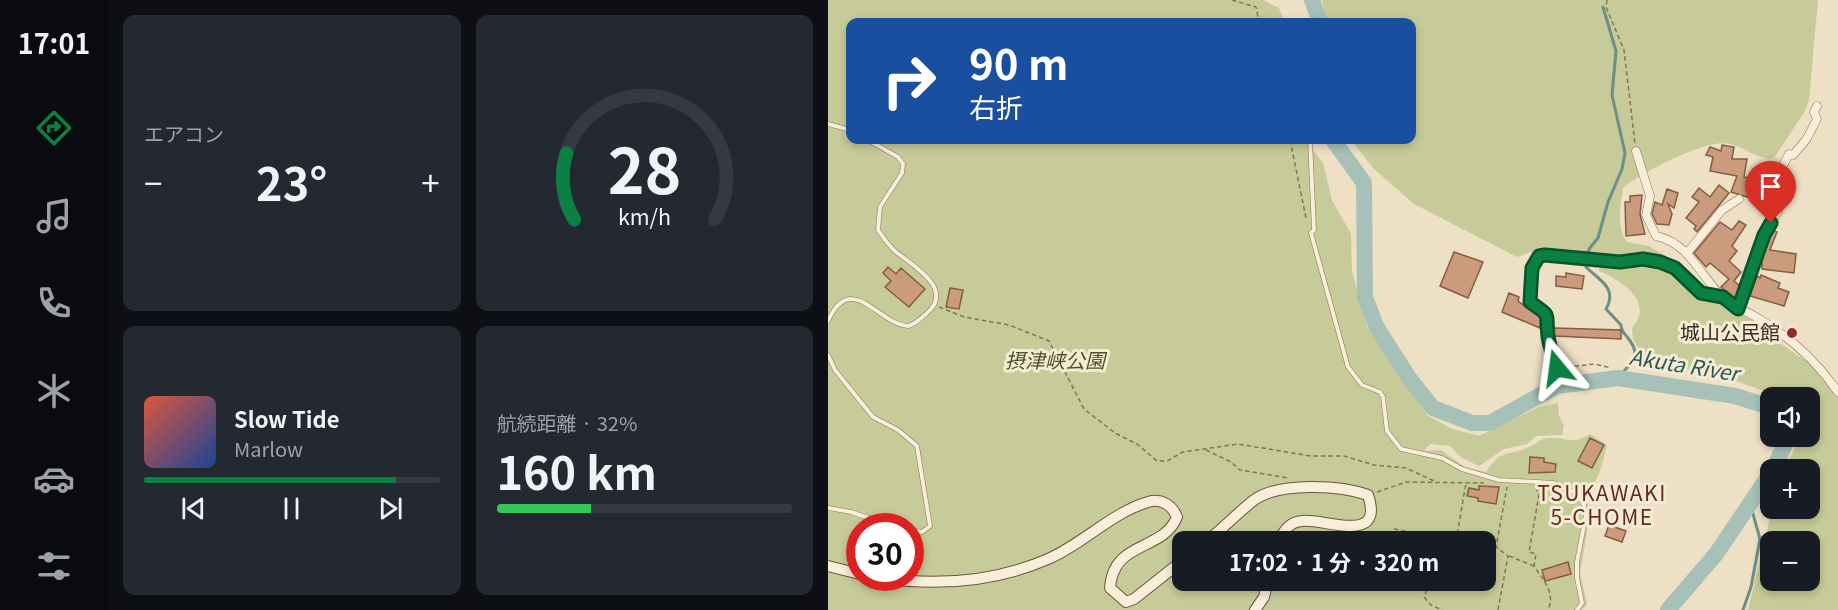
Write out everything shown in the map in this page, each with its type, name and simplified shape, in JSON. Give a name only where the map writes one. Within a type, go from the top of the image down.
[{"type":"street","points":[[1738,309],[1764,235],[1778,211],[1773,194],[1779,172],[1789,154],[1793,155],[1806,140],[1817,119],[1815,112],[1817,106]]},
{"type":"street","points":[[1636,151],[1650,196],[1646,210],[1656,236],[1680,246],[1723,297],[1738,309],[1761,319],[1820,366],[1838,392]]},
{"type":"street","points":[[1687,253],[1722,210],[1739,199]]},
{"type":"street","points":[[1557,368],[1547,334],[1550,323],[1545,312],[1530,302],[1532,268],[1539,256],[1620,262],[1643,259],[1660,262],[1675,268],[1701,293],[1723,297]]},
{"type":"street","points":[[1218,531],[1251,502],[1268,494],[1321,487],[1352,489],[1368,495],[1371,506],[1369,517],[1361,525],[1352,527],[1302,521],[1291,524],[1283,531]]},
{"type":"street","points":[[924,581],[975,581],[1048,559],[1132,508],[1150,501],[1163,502],[1173,507],[1177,517],[1173,528],[1120,559],[1111,572],[1110,588],[1126,602],[1134,599],[1172,569]]},
{"type":"street","points":[[828,566],[846,570]]},
{"type":"street","points":[[1255,610],[1265,591]]},
{"type":"lane","points":[[828,124],[846,129]]},
{"type":"lane","points":[[828,321],[845,300],[854,298],[903,326],[914,324],[936,305],[937,291],[926,276],[894,250],[878,230],[880,207],[902,173],[903,164],[898,157],[875,144]]},
{"type":"lane","points":[[1310,144],[1314,215],[1314,230],[1311,233],[1348,367],[1362,385],[1380,392],[1383,397],[1387,431],[1401,449],[1410,453],[1442,458],[1462,469],[1499,480],[1538,481],[1577,494],[1584,504],[1586,515],[1577,562],[1582,603],[1577,610]]},
{"type":"lane","points":[[828,355],[835,370],[873,417],[898,430],[917,446],[930,526],[924,530]]},
{"type":"lane","points":[[828,508],[854,513]]},
{"type":"path","points":[[1232,0],[1256,7],[1258,18]]},
{"type":"path","points":[[1607,0],[1606,7],[1624,50],[1636,151]]},
{"type":"path","points":[[1291,144],[1311,233]]},
{"type":"path","points":[[936,305],[964,317],[1009,325],[1049,341],[1084,409],[1115,433],[1137,444],[1157,461],[1167,461],[1183,452],[1238,444],[1311,456],[1344,456],[1374,465],[1406,468],[1434,481]]},
{"type":"path","points":[[1557,368],[1594,364],[1611,368]]},
{"type":"path","points":[[1204,449],[1231,462],[1240,470],[1290,478]]},
{"type":"path","points":[[1368,495],[1406,482],[1466,483],[1499,480]]},
{"type":"path","points":[[1508,480],[1496,547],[1508,556],[1534,566],[1551,593],[1552,602],[1548,610]]},
{"type":"path","points":[[1534,566],[1536,554],[1529,552],[1539,495],[1536,490],[1538,481]]},
{"type":"path","points":[[1458,531],[1466,483]]},
{"type":"path","points":[[1394,529],[1404,531]]},
{"type":"path","points":[[1498,610],[1508,556]]},
{"type":"path","points":[[1427,591],[1424,597],[1431,605],[1442,610]]},
{"type":"green space","name":"摂津峡公園","points":[[828,0],[1263,0],[1279,8],[1283,18],[846,18],[846,144],[1309,144],[1323,163],[1332,200],[1351,234],[1352,271],[1367,327],[1428,416],[1453,429],[1479,436],[1539,407],[1558,403],[1559,416],[1564,426],[1562,435],[1536,436],[1527,444],[1504,449],[1479,466],[1462,458],[1450,446],[1430,444],[1424,451],[1441,450],[1465,467],[1486,472],[1502,456],[1522,450],[1544,439],[1579,440],[1590,434],[1607,445],[1601,468],[1587,502],[1590,514],[1580,573],[1587,604],[1582,610],[828,610]]},
{"type":"green space","points":[[1322,0],[1818,0],[1809,100],[1805,111],[1774,158],[1763,158],[1730,144],[1706,146],[1659,165],[1623,188],[1620,223],[1627,242],[1649,246],[1671,259],[1618,259],[1534,251],[1517,257],[1414,204],[1373,168],[1354,144],[1416,144],[1416,18],[1326,18]]},
{"type":"green space","points":[[1647,263],[1680,277],[1692,291],[1727,304],[1764,327],[1759,338],[1766,343],[1776,340],[1816,368],[1838,396],[1838,610],[1748,610],[1760,560],[1760,591],[1820,591],[1820,531],[1767,531],[1770,519],[1820,519],[1820,459],[1789,459],[1796,447],[1820,447],[1820,387],[1760,387],[1760,390],[1717,374],[1656,364],[1642,354],[1633,339],[1632,328],[1638,319],[1640,310],[1638,301],[1626,286],[1599,271],[1600,265]]},
{"type":"building","points":[[1722,145],[1734,147],[1732,159],[1747,159],[1744,177],[1750,178],[1749,185],[1751,186],[1747,197],[1731,192],[1737,176],[1710,171],[1713,157],[1706,155],[1710,147],[1721,151]]},
{"type":"building","points":[[1719,185],[1729,193],[1697,232],[1694,229],[1696,226],[1686,218],[1699,202],[1692,197],[1699,188],[1710,197]]},
{"type":"building","points":[[1667,189],[1678,193],[1674,208],[1668,204],[1672,214],[1669,225],[1657,224],[1652,214],[1655,202],[1662,205]]},
{"type":"building","points":[[1642,195],[1640,214],[1645,234],[1626,236],[1625,202],[1630,202],[1630,196]]},
{"type":"building","points":[[1739,221],[1746,225],[1732,246],[1737,251],[1729,261],[1741,272],[1734,281],[1740,286],[1735,299],[1721,287],[1729,279],[1710,263],[1706,267],[1694,253],[1720,222],[1732,230]]},
{"type":"building","points":[[1773,231],[1777,232],[1770,250],[1796,254],[1794,273],[1762,269],[1762,258]]},
{"type":"building","points":[[1454,252],[1483,262],[1468,298],[1440,286]]},
{"type":"building","points":[[888,267],[896,274],[901,268],[925,289],[909,307],[885,287],[891,281],[883,273]]},
{"type":"building","points":[[1566,273],[1584,276],[1582,289],[1556,286],[1556,276],[1566,277]]},
{"type":"building","points":[[1761,275],[1780,283],[1778,288],[1789,292],[1784,306],[1750,296],[1757,276],[1760,278]]},
{"type":"building","points":[[950,288],[963,290],[959,309],[946,307]]},
{"type":"building","points":[[1509,293],[1519,297],[1518,301],[1540,317],[1540,328],[1502,312]]},
{"type":"building","points":[[1554,328],[1621,330],[1621,339],[1554,336]]},
{"type":"building","points":[[1590,438],[1604,445],[1592,468],[1578,461]]},
{"type":"building","points":[[1530,457],[1544,458],[1544,462],[1556,464],[1555,472],[1529,473]]},
{"type":"building","points":[[1479,486],[1499,487],[1496,504],[1478,501],[1478,498],[1467,496],[1469,488],[1479,490]]},
{"type":"building","points":[[1609,525],[1626,531],[1622,542],[1605,536]]},
{"type":"building","points":[[1568,562],[1571,574],[1545,581],[1542,570]]},
{"type":"waterway","name":"Akuta River","points":[[1312,0],[1319,18]]},
{"type":"waterway","points":[[1603,7],[1616,51],[1612,95],[1625,153],[1622,169],[1608,202],[1598,238],[1589,249],[1586,267],[1601,280],[1608,290],[1610,295],[1606,309],[1621,325],[1635,350],[1634,359],[1618,378]]},
{"type":"waterway","name":"Akuta River","points":[[1336,144],[1364,183],[1365,297],[1376,326],[1409,378],[1433,408],[1472,423],[1490,423],[1557,386],[1618,378],[1735,396],[1760,404]]},
{"type":"waterway","name":"Akuta River","points":[[1778,459],[1784,447]]},
{"type":"waterway","name":"Akuta River","points":[[1668,610],[1716,554],[1760,489]]},
{"type":"waterway","points":[[1743,610],[1751,587],[1760,539],[1750,503]]},
{"type":"place","name":"城山公民館","points":[[1792,333]]},
{"type":"district","name":"TSUKAWAKI 5-CHOME","points":[[1602,506]]},
{"type":"route","points":[[1557,368],[1547,334],[1550,323],[1545,312],[1530,302],[1532,268],[1539,256],[1620,262],[1643,259],[1660,262],[1675,268],[1696,290],[1706,295],[1723,297],[1738,309],[1764,235],[1771,223]]}]
